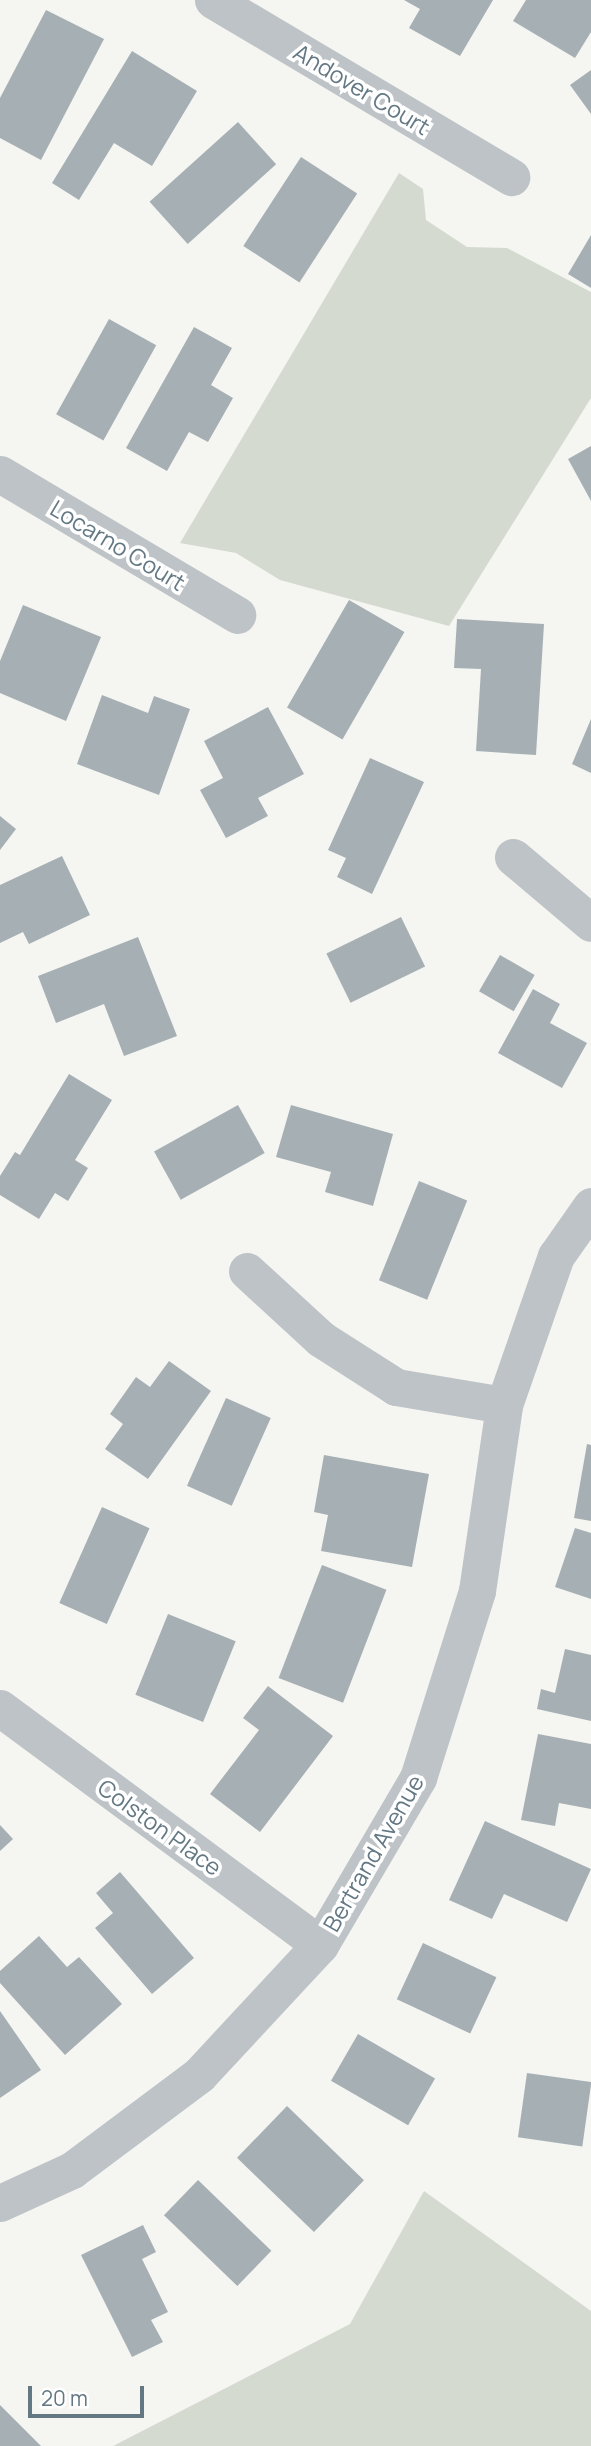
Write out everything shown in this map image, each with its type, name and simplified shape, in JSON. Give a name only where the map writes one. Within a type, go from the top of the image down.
[{"type":"street","name":"Andover Court","points":[[214,0],[511,177]]},
{"type":"street","name":"Locarno Court","points":[[0,474],[237,615]]},
{"type":"street","points":[[513,856],[591,923]]},
{"type":"street","name":"Bertrand Avenue","points":[[0,2203],[72,2170],[199,2075],[320,1945],[418,1778],[477,1591],[504,1405],[556,1256],[591,1206]]},
{"type":"street","points":[[247,1272],[321,1339],[396,1387],[504,1405]]},
{"type":"street","name":"Colston Place","points":[[0,1708],[320,1945]]},
{"type":"shaded area","points":[[399,173],[423,189],[426,220],[467,247],[507,248],[591,292],[591,398],[449,626],[280,580],[236,553],[180,543]]},
{"type":"shaded area","points":[[424,2191],[591,2311],[591,2446],[113,2446],[350,2324]]},
{"type":"building","points":[[404,0],[493,0],[460,56],[409,28],[420,9]]},
{"type":"building","points":[[526,0],[591,0],[591,32],[575,58],[513,21]]},
{"type":"building","points":[[46,10],[104,39],[41,160],[0,138],[0,98]]},
{"type":"building","points":[[132,51],[197,91],[152,166],[114,143],[79,200],[52,183]]},
{"type":"building","points":[[591,70],[591,114],[570,85]]},
{"type":"building","points":[[238,122],[276,164],[188,244],[150,202]]},
{"type":"building","points":[[301,157],[357,193],[299,282],[243,246]]},
{"type":"building","points":[[591,235],[591,288],[568,274]]},
{"type":"building","points":[[109,319],[156,345],[103,441],[56,414]]},
{"type":"building","points":[[194,327],[232,348],[211,385],[233,398],[208,442],[189,432],[167,471],[126,448]]},
{"type":"building","points":[[591,446],[591,501],[568,459]]},
{"type":"building","points":[[349,600],[404,632],[342,739],[287,707]]},
{"type":"building","points":[[23,605],[101,637],[66,721],[0,693],[0,661]]},
{"type":"building","points":[[457,619],[544,624],[536,755],[476,751],[481,669],[454,668]]},
{"type":"building","points":[[102,695],[148,713],[154,696],[190,709],[159,795],[77,764]]},
{"type":"building","points":[[268,707],[304,774],[258,798],[268,816],[226,838],[200,790],[223,778],[204,741]]},
{"type":"building","points":[[591,719],[591,773],[572,764]]},
{"type":"building","points":[[370,758],[424,782],[372,894],[337,877],[346,858],[328,850]]},
{"type":"building","points":[[0,816],[16,829],[0,850]]},
{"type":"building","points":[[62,856],[90,915],[29,944],[23,932],[0,943],[0,885]]},
{"type":"building","points":[[401,917],[425,966],[351,1003],[326,953]]},
{"type":"building","points":[[138,937],[177,1036],[124,1056],[104,1004],[56,1023],[38,976]]},
{"type":"building","points":[[500,955],[535,975],[514,1011],[479,991]]},
{"type":"building","points":[[533,989],[560,1004],[550,1023],[587,1043],[562,1088],[498,1053]]},
{"type":"building","points":[[69,1074],[112,1100],[75,1160],[88,1168],[68,1201],[55,1193],[39,1219],[0,1195],[0,1176],[15,1152],[20,1155]]},
{"type":"building","points":[[238,1105],[265,1153],[181,1200],[154,1152]]},
{"type":"building","points":[[291,1105],[393,1134],[373,1206],[325,1192],[331,1172],[276,1157]]},
{"type":"building","points":[[419,1181],[467,1200],[427,1300],[379,1280]]},
{"type":"building","points":[[169,1361],[211,1391],[148,1479],[105,1449],[123,1424],[110,1414],[136,1377],[150,1387]]},
{"type":"building","points":[[226,1398],[271,1418],[232,1506],[187,1486]]},
{"type":"building","points":[[587,1444],[591,1445],[591,1521],[574,1518]]},
{"type":"building","points":[[324,1455],[429,1474],[412,1567],[321,1551],[328,1515],[314,1512]]},
{"type":"building","points":[[102,1507],[150,1528],[107,1624],[59,1603]]},
{"type":"building","points":[[575,1528],[591,1533],[591,1599],[555,1587]]},
{"type":"building","points":[[322,1565],[386,1590],[343,1703],[279,1678]]},
{"type":"building","points":[[168,1614],[236,1641],[203,1722],[135,1695]]},
{"type":"building","points":[[565,1649],[591,1655],[591,1721],[537,1709],[541,1689],[555,1693]]},
{"type":"building","points":[[268,1686],[333,1736],[260,1832],[210,1794],[259,1730],[243,1718]]},
{"type":"building","points":[[538,1734],[591,1744],[591,1809],[559,1803],[555,1826],[521,1820]]},
{"type":"building","points":[[485,1821],[591,1869],[567,1922],[504,1894],[492,1919],[449,1900]]},
{"type":"building","points":[[0,1825],[13,1839],[0,1851]]},
{"type":"building","points":[[120,1872],[194,1958],[152,1994],[95,1928],[113,1913],[96,1893]]},
{"type":"building","points":[[39,1936],[67,1967],[79,1957],[122,2004],[65,2055],[0,1983],[0,1971]]},
{"type":"building","points":[[423,1943],[496,1977],[470,2033],[397,1999]]},
{"type":"building","points":[[0,2011],[41,2070],[0,2098]]},
{"type":"building","points":[[358,2034],[435,2078],[408,2125],[331,2081]]},
{"type":"building","points":[[527,2073],[591,2082],[582,2146],[518,2137]]},
{"type":"building","points":[[287,2106],[364,2180],[314,2232],[237,2158]]},
{"type":"building","points":[[198,2180],[271,2251],[237,2286],[164,2215]]},
{"type":"building","points":[[143,2225],[156,2252],[142,2259],[168,2312],[151,2320],[163,2342],[132,2357],[81,2255]]},
{"type":"building","points":[[0,2405],[41,2446],[0,2446]]}]
